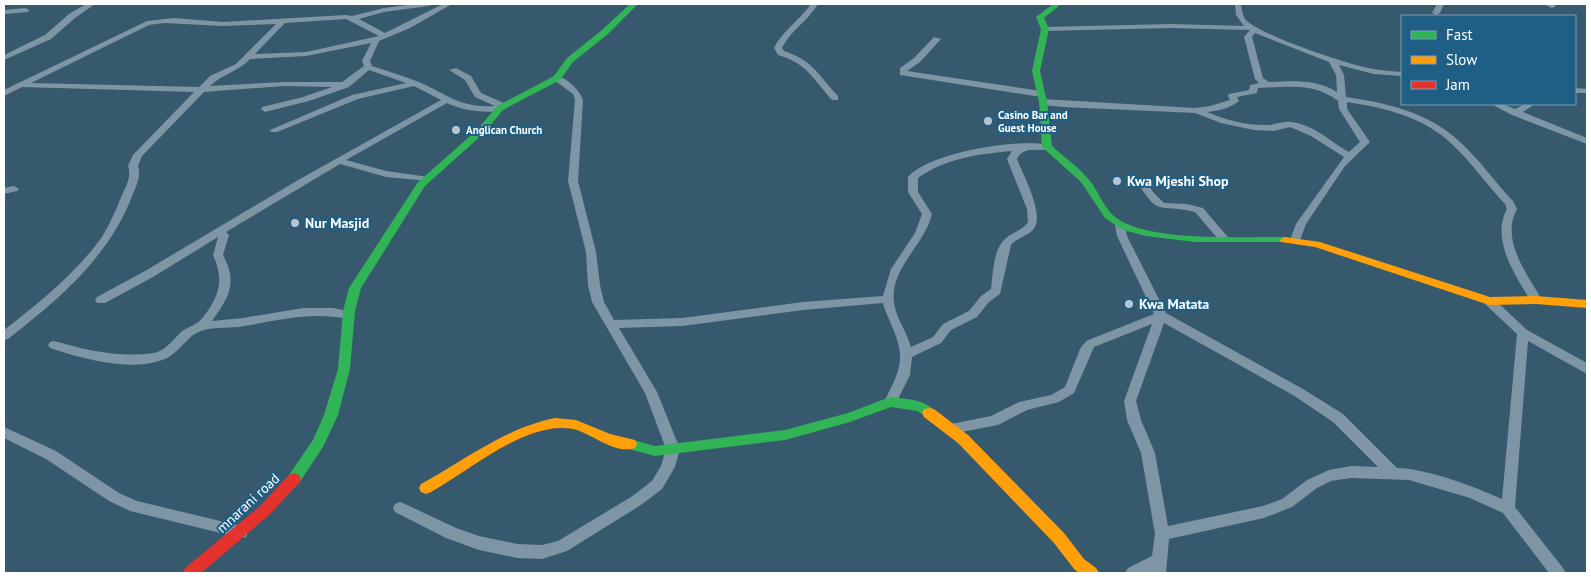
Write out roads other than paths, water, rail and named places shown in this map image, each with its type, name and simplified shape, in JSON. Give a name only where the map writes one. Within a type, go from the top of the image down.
[{"type":"street","points":[[4,58],[48,37],[72,16],[91,4]]},
{"type":"street","points":[[4,93],[154,21],[169,19],[194,24],[217,24],[354,18],[384,10],[429,4]]},
{"type":"street","points":[[248,57],[306,54],[376,40],[448,4]]},
{"type":"street","name":"mnarani road","points":[[190,573],[275,502],[313,455],[332,412],[342,380],[348,345],[348,316],[355,288],[399,216],[426,179],[480,132],[502,107],[557,78],[570,60],[605,32],[634,4]]},
{"type":"street","points":[[814,4],[798,24],[787,32],[778,48],[782,53],[798,57],[806,62],[835,98]]},
{"type":"street","points":[[1046,148],[1042,98],[1036,71],[1045,29],[1040,17],[1057,4]]},
{"type":"street","points":[[1238,4],[1243,20],[1254,29],[1333,61],[1376,73],[1401,74]]},
{"type":"street","points":[[1436,13],[1438,4]]},
{"type":"street","points":[[4,12],[25,10]]},
{"type":"street","points":[[354,18],[372,32],[386,36]]},
{"type":"street","points":[[4,336],[87,262],[114,224],[134,179],[135,171],[133,166],[138,155],[213,78],[239,66],[283,21]]},
{"type":"street","points":[[1045,29],[1171,26],[1254,29]]},
{"type":"street","points":[[1254,29],[1248,37],[1259,79],[1267,85]]},
{"type":"street","points":[[937,39],[917,60],[903,70],[903,73],[1078,105],[1194,109],[1229,105],[1234,101],[1232,96],[1254,90],[1255,86],[1324,86],[1341,99],[1373,102],[1429,122],[1460,146],[1509,203],[1512,209],[1508,214],[1505,226],[1508,242],[1514,258],[1536,300]]},
{"type":"street","points":[[376,40],[366,61],[368,67],[416,84],[445,101],[470,107],[502,107]]},
{"type":"street","points":[[1295,240],[1301,224],[1350,156],[1360,149],[1365,140],[1343,109],[1340,75],[1333,61]]},
{"type":"street","points":[[265,109],[312,97],[346,85],[368,67]]},
{"type":"street","points":[[453,70],[468,78],[478,95],[502,107]]},
{"type":"street","points":[[400,508],[451,533],[479,543],[517,551],[542,552],[562,546],[636,501],[657,485],[670,462],[673,449],[651,392],[598,302],[594,285],[591,252],[573,181],[579,100],[577,93],[557,78]]},
{"type":"street","points":[[21,84],[202,89],[293,84],[346,85]]},
{"type":"street","points":[[274,130],[354,97],[416,84]]},
{"type":"street","points":[[101,300],[149,274],[338,161],[445,101]]},
{"type":"street","points":[[1497,105],[1587,141]]},
{"type":"street","points":[[1515,113],[1529,105]]},
{"type":"street","points":[[1194,109],[1215,118],[1245,125],[1276,128],[1286,124],[1294,125],[1326,140],[1350,156]]},
{"type":"street","points":[[905,356],[937,340],[947,327],[973,314],[985,299],[996,291],[1004,246],[1011,237],[1027,230],[1033,222],[1032,210],[1012,159],[1013,155],[1023,147]]},
{"type":"street","points":[[890,402],[905,374],[904,338],[889,306],[888,299],[892,278],[900,260],[925,224],[927,214],[914,195],[911,186],[913,177],[930,166],[976,152],[1023,147],[1046,148],[1084,180],[1108,216],[1120,225],[1170,237],[1295,240],[1316,244],[1383,265],[1489,301],[1536,300],[1587,304]]},
{"type":"street","points":[[338,161],[386,174],[426,179]]},
{"type":"street","points":[[1141,180],[1155,203],[1164,207],[1199,210],[1223,238]]},
{"type":"street","points":[[1120,225],[1122,236],[1161,316],[1298,392],[1338,418],[1392,472]]},
{"type":"street","points":[[203,326],[224,292],[228,277],[218,255],[224,236],[217,232]]},
{"type":"street","points":[[611,324],[690,321],[803,306],[888,299]]},
{"type":"street","points":[[1489,301],[1523,333],[1587,369]]},
{"type":"street","points":[[54,345],[74,352],[118,359],[156,357],[174,348],[187,333],[203,326],[320,310],[348,316]]},
{"type":"street","points":[[951,429],[993,421],[1024,406],[1054,400],[1070,390],[1086,349],[1090,344],[1161,316]]},
{"type":"street","points":[[1132,573],[1158,567],[1162,534],[1148,453],[1134,420],[1130,401],[1161,316]]},
{"type":"street","points":[[1508,509],[1523,333]]},
{"type":"street","points":[[426,488],[450,476],[521,431],[554,422],[574,424],[603,437],[648,450],[673,449],[786,436],[850,417],[890,402],[920,407],[951,429],[1044,522],[1079,564],[1091,573]]},
{"type":"street","points":[[4,432],[20,438],[51,455],[114,497],[135,507],[241,532]]},
{"type":"street","points":[[1162,534],[1264,512],[1287,503],[1312,484],[1329,476],[1351,472],[1392,472],[1431,479],[1508,509],[1558,573]]},
{"type":"place","name":"Casino Bar and Guest House","points":[[988,121]]},
{"type":"place","name":"Anglican Church","points":[[456,130]]},
{"type":"place","name":"Kwa Mjeshi Shop","points":[[1117,181]]},
{"type":"place","name":"Nur Masjid","points":[[295,223]]},
{"type":"place","name":"Kwa Matata","points":[[1129,304]]}]
